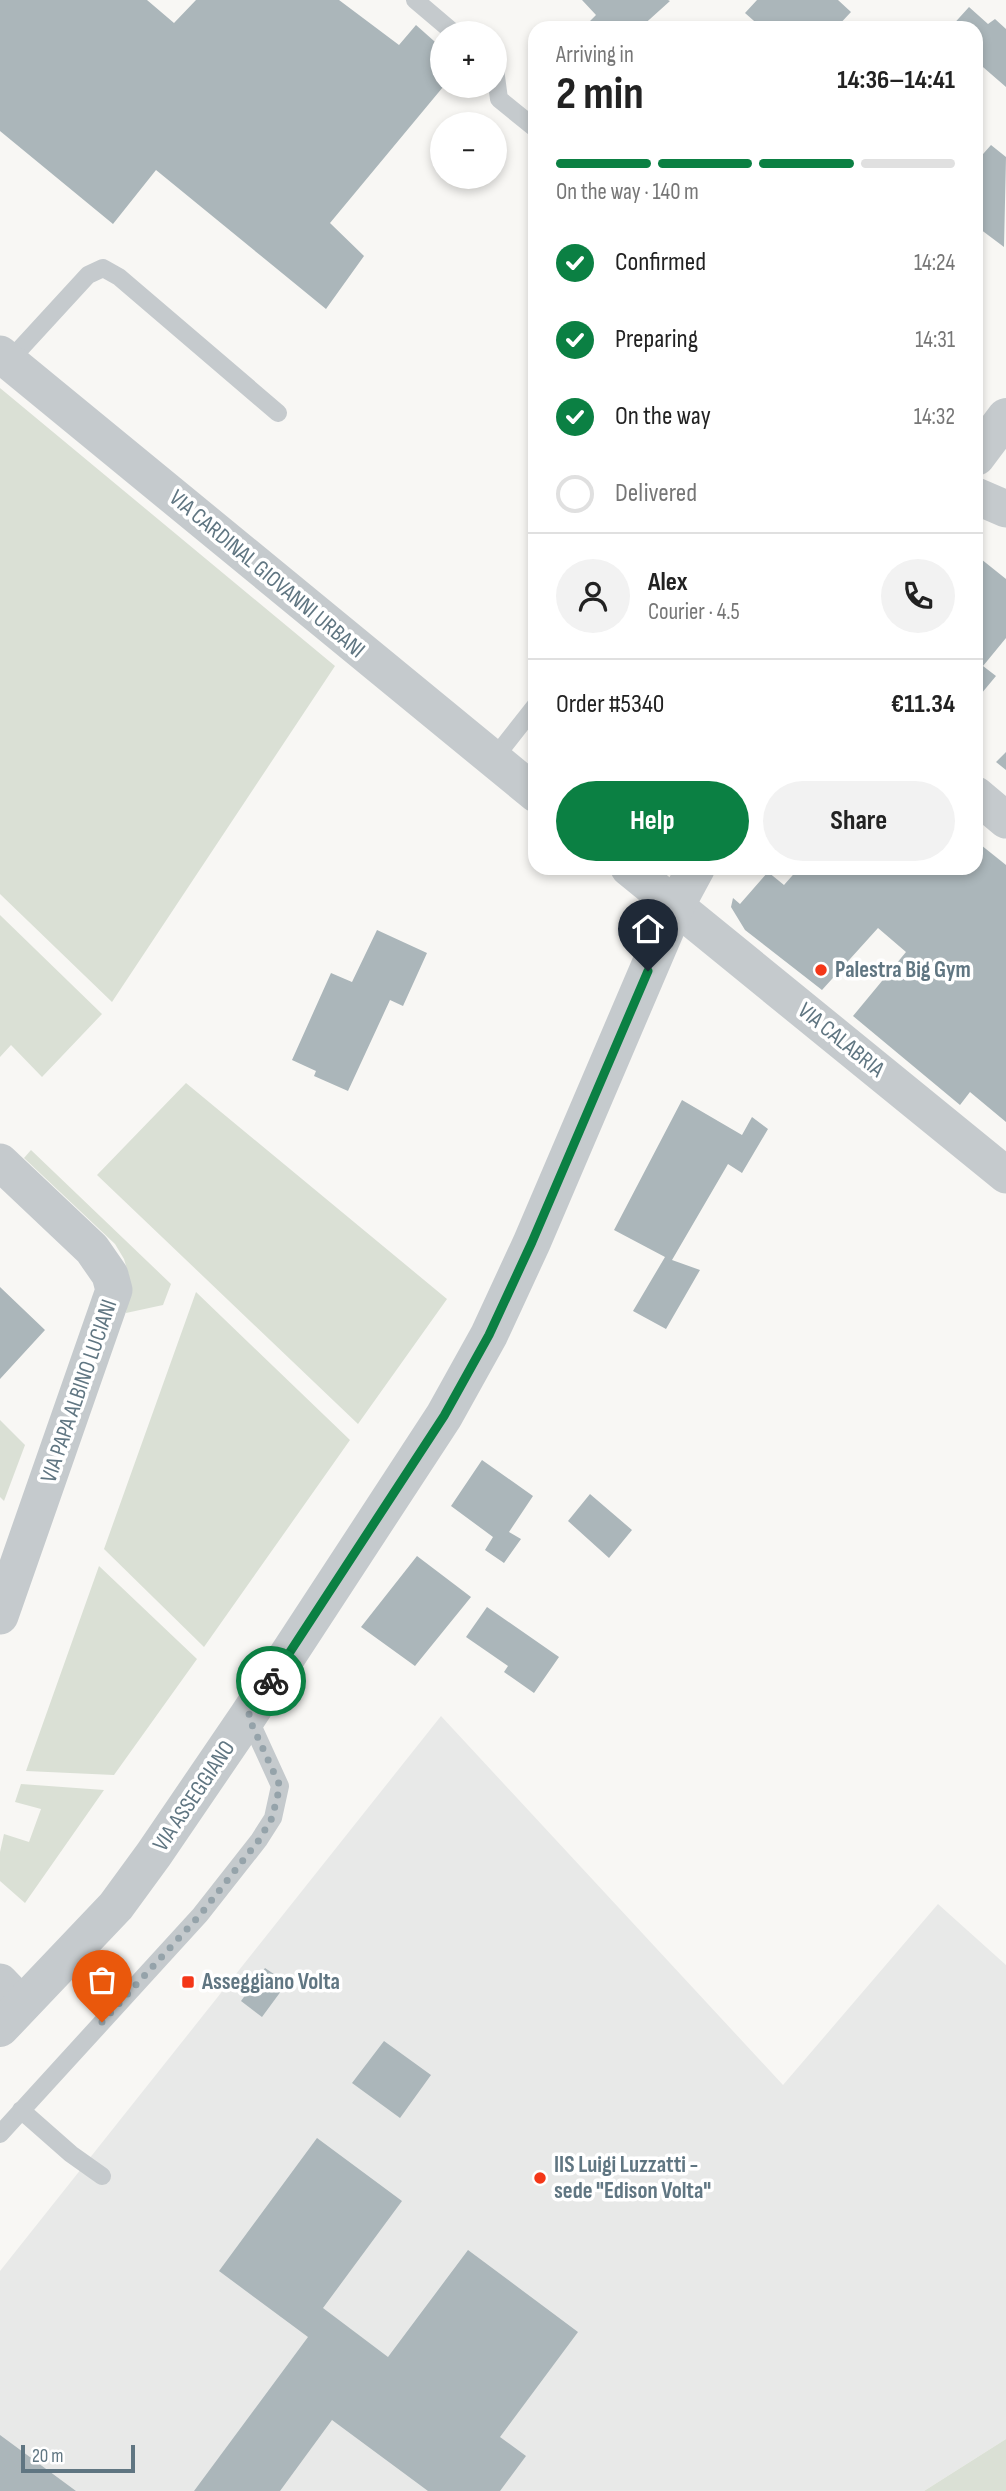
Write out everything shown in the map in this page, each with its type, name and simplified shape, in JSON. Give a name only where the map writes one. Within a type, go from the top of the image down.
[{"type":"street","name":"VIA CARDINAL GIOVANNI URBANI","points":[[5,357],[528,788]]},
{"type":"street","points":[[983,448],[1006,417]]},
{"type":"street","points":[[983,499],[1006,509]]},
{"type":"street","points":[[983,801],[1006,820]]},
{"type":"street","points":[[638,875],[676,905]]},
{"type":"street","name":"VIA ASSEGGIANO","points":[[7,2005],[116,1906],[248,1716],[444,1416],[489,1335],[532,1242],[676,905],[692,875]]},
{"type":"street","name":"VIA CALABRIA","points":[[676,905],[1006,1175]]},
{"type":"street","name":"VIA PAPA ALBINO LUCIANI","points":[[0,1162],[92,1249],[110,1275],[114,1290],[0,1616]]},
{"type":"lane","points":[[415,0],[440,21]]},
{"type":"lane","points":[[499,98],[528,123]]},
{"type":"lane","points":[[5,357],[88,275],[103,268],[119,277],[278,413]]},
{"type":"lane","points":[[492,761],[528,715]]},
{"type":"lane","points":[[0,2134],[200,1915],[259,1840],[272,1818],[280,1786],[248,1716]]},
{"type":"lane","points":[[21,2110],[71,2154],[102,2176]]},
{"type":"shaded area","points":[[0,388],[335,666],[112,1002],[0,894]]},
{"type":"shaded area","points":[[0,915],[102,1014],[42,1077],[11,1045],[0,1057]]},
{"type":"shaded area","points":[[186,1083],[447,1299],[358,1424],[97,1175]]},
{"type":"shaded area","points":[[31,1150],[171,1284],[163,1305],[126,1313],[129,1276],[124,1259],[115,1244],[24,1158]]},
{"type":"shaded area","points":[[196,1292],[350,1440],[204,1647],[104,1549]]},
{"type":"shaded area","points":[[0,1420],[25,1445],[4,1501],[0,1497]]},
{"type":"shaded area","points":[[99,1566],[197,1659],[114,1775],[26,1771]]},
{"type":"shaded area","name":"IIS Luigi Luzzatti - sede \"Edison Volta\"","points":[[441,1716],[783,2085],[938,1904],[1006,1965],[1006,2439],[924,2491],[0,2491],[0,2271]]},
{"type":"shaded area","points":[[21,1784],[104,1790],[25,1903],[0,1881],[0,1852],[4,1834],[29,1842],[41,1809],[15,1802]]},
{"type":"shaded area","points":[[1006,2439],[1006,2491],[924,2491]]},
{"type":"building","points":[[0,0],[147,0],[174,23],[196,0],[339,0],[399,45],[416,25],[430,37],[430,98],[434,98],[330,223],[364,256],[326,309],[156,170],[113,224],[0,131]]},
{"type":"building","points":[[582,0],[670,1],[648,21],[590,21],[596,15]]},
{"type":"building","points":[[757,0],[838,0],[851,12],[843,21],[754,21],[745,13]]},
{"type":"building","points":[[969,7],[988,24],[995,19],[1006,29],[1006,87],[983,67],[983,21],[956,21]]},
{"type":"building","points":[[991,145],[1006,157],[1004,247],[983,231],[983,154]]},
{"type":"building","points":[[983,561],[1006,579],[1006,638],[983,666]]},
{"type":"building","points":[[983,666],[996,676],[983,692]]},
{"type":"building","points":[[1006,752],[1006,770],[996,762]]},
{"type":"building","points":[[983,847],[1006,865],[1006,1122],[970,1092],[960,1105],[853,1016],[906,952],[878,928],[822,990],[745,930],[731,907],[733,898],[740,904],[765,875],[772,875],[784,885],[793,875],[983,875]]},
{"type":"building","points":[[377,930],[427,953],[403,1006],[390,1000],[348,1091],[314,1076],[316,1071],[292,1060],[331,973],[352,982]]},
{"type":"building","points":[[682,1100],[742,1135],[752,1117],[768,1129],[742,1173],[728,1164],[672,1260],[700,1270],[666,1329],[633,1311],[665,1257],[614,1230]]},
{"type":"building","points":[[0,1287],[45,1330],[0,1379]]},
{"type":"building","points":[[482,1460],[533,1496],[509,1532],[521,1539],[504,1563],[485,1550],[493,1537],[451,1506]]},
{"type":"building","points":[[590,1494],[632,1530],[609,1558],[568,1521]]},
{"type":"building","points":[[417,1556],[471,1597],[415,1666],[361,1627]]},
{"type":"building","points":[[487,1607],[559,1657],[534,1693],[504,1672],[508,1666],[466,1637]]},
{"type":"building","points":[[265,1968],[287,1983],[262,2017],[241,2001]]},
{"type":"building","points":[[384,2041],[431,2075],[400,2118],[352,2083]]},
{"type":"building","points":[[317,2138],[402,2201],[323,2308],[388,2357],[468,2250],[578,2332],[500,2437],[526,2456],[500,2491],[428,2491],[332,2420],[280,2491],[194,2491],[308,2337],[219,2271]]},
{"type":"building","points":[[0,2435],[76,2491],[0,2491]]},
{"type":"way so far","points":[[102,2022],[200,1915],[259,1840],[272,1818],[280,1786],[248,1716],[271,1681]]},
{"type":"place","name":"Palestra Big Gym","points":[[821,970]]},
{"type":"place","name":"Asseggiano Volta","points":[[188,1982]]},
{"type":"place","name":"IIS Luigi Luzzatti - sede \"Edison Volta\"","points":[[540,2178]]},
{"type":"route","points":[[271,1681],[444,1416],[489,1335],[532,1242],[648,971]]}]
